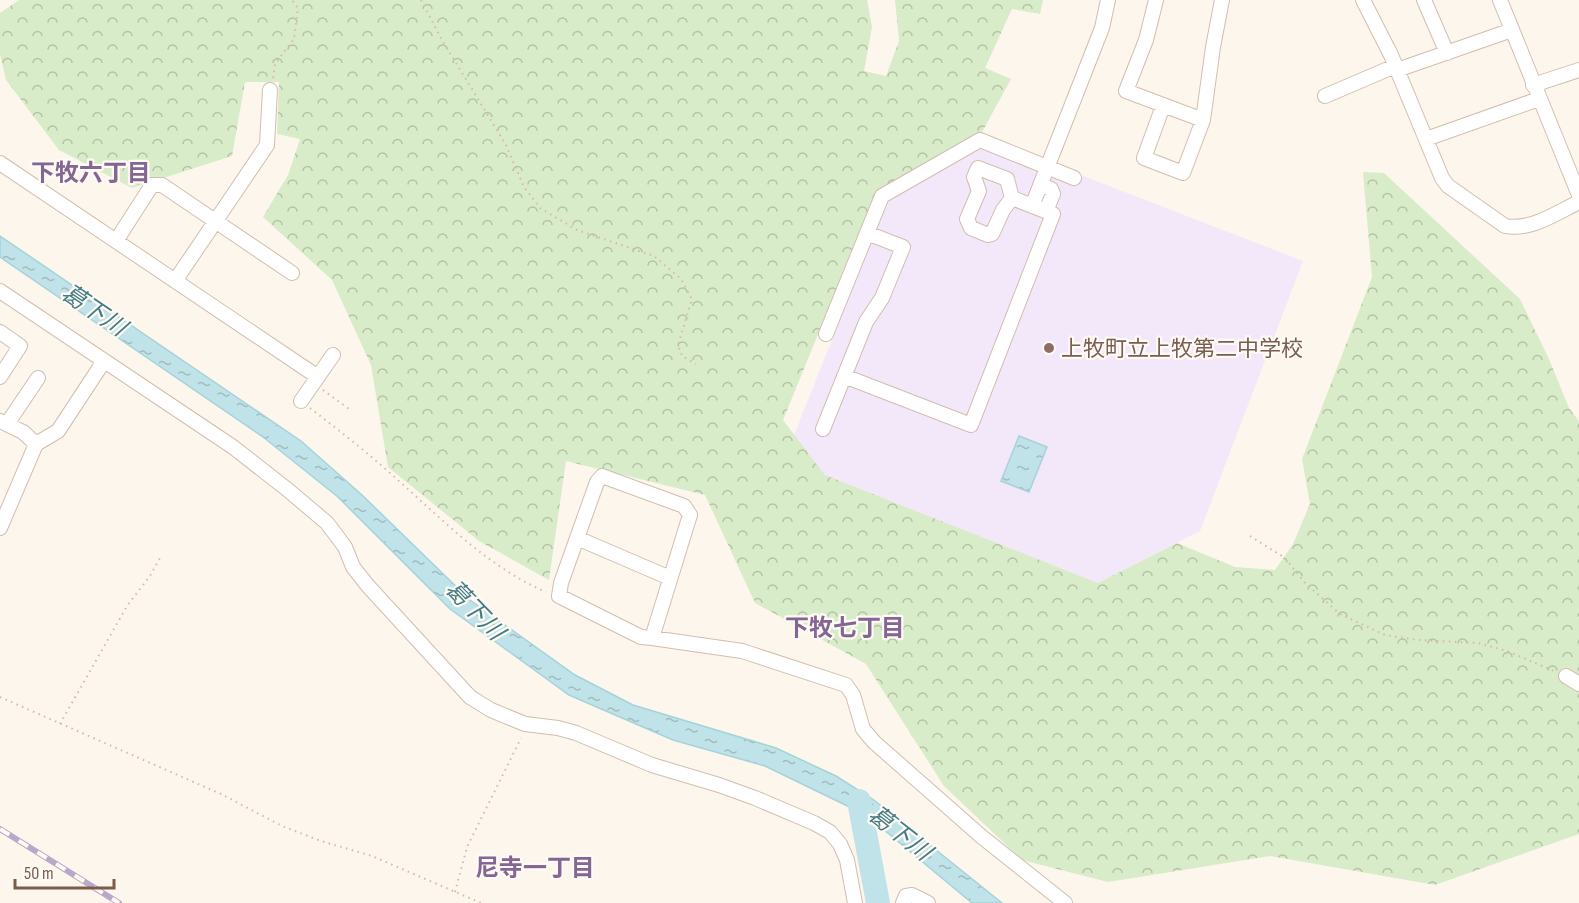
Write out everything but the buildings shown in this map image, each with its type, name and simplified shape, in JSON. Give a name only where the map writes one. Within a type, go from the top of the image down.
[{"type":"street","points":[[1032,206],[1102,28],[1108,0]]},
{"type":"street","points":[[1156,0],[1146,40],[1126,91],[1203,120]]},
{"type":"street","points":[[1163,106],[1144,158],[1183,173],[1203,120],[1222,0]]},
{"type":"street","points":[[1363,0],[1448,186],[1505,226],[1526,227],[1579,202]]},
{"type":"street","points":[[1424,0],[1447,53]]},
{"type":"street","points":[[1500,0],[1579,195]]},
{"type":"street","points":[[1325,96],[1396,68],[1512,30]]},
{"type":"street","points":[[1426,139],[1536,92],[1579,70]]},
{"type":"street","points":[[175,281],[267,145],[270,90]]},
{"type":"street","points":[[826,334],[882,196],[980,140],[1074,178]]},
{"type":"street","points":[[0,163],[316,380]]},
{"type":"street","points":[[978,168],[1007,179],[1012,198],[1003,210],[992,234],[988,235],[968,225],[967,219],[979,191],[974,177],[978,168]]},
{"type":"street","points":[[116,241],[152,185],[162,185],[292,273]]},
{"type":"street","points":[[1041,185],[1052,189],[1053,194],[1046,211]]},
{"type":"street","points":[[844,376],[971,425],[1053,214],[1012,198]]},
{"type":"street","points":[[823,429],[866,322],[882,298],[903,246],[867,233]]},
{"type":"street","points":[[0,291],[233,447],[327,523],[345,547],[353,567],[368,586],[471,696],[491,710],[525,724],[576,733],[652,765],[719,785],[814,823],[830,832],[840,844],[847,860],[855,903]]},
{"type":"street","points":[[0,332],[20,346],[0,377]]},
{"type":"street","points":[[301,401],[333,355]]},
{"type":"street","points":[[0,528],[36,444],[58,431],[104,361]]},
{"type":"street","points":[[36,444],[22,432],[3,423],[38,378]]},
{"type":"street","points":[[652,638],[690,514],[684,506],[602,477],[597,482],[561,583],[559,596],[641,637],[742,651],[846,685],[853,695],[863,729],[874,742],[982,837],[1065,903]]},
{"type":"street","points":[[577,538],[670,578]]},
{"type":"street","points":[[1566,676],[1579,684]]},
{"type":"street","points":[[903,903],[906,896],[912,895],[928,903]]},
{"type":"path","points":[[270,90],[275,64],[294,39],[298,8],[292,0]]},
{"type":"path","points":[[421,0],[442,40],[506,145],[524,187],[540,208],[577,231],[654,256],[681,279],[692,299],[678,345],[682,356],[696,364]]},
{"type":"path","points":[[316,380],[349,409]]},
{"type":"path","points":[[301,401],[374,459],[481,553],[506,572],[559,596]]},
{"type":"path","points":[[1250,536],[1285,558],[1306,584],[1340,614],[1385,635],[1418,640],[1479,642],[1507,651],[1566,676]]},
{"type":"path","points":[[60,724],[127,606],[150,576],[160,558]]},
{"type":"path","points":[[0,697],[211,790],[282,826],[321,841],[372,856],[482,903]]},
{"type":"path","points":[[455,892],[467,847],[521,737],[525,724]]},
{"type":"path","points":[[466,903],[468,897]]},
{"type":"shaded area","name":"上牧町立上牧第二中学校","points":[[979,146],[1078,174],[1303,261],[1200,531],[1098,583],[825,475],[794,435],[887,202]]},
{"type":"green space","points":[[19,0],[867,0],[872,27],[864,71],[886,76],[899,41],[895,0],[1043,0],[1040,14],[1012,9],[985,68],[1011,79],[981,134],[875,195],[783,420],[825,475],[1098,583],[1177,543],[1235,567],[1275,570],[1293,544],[1310,504],[1302,459],[1372,277],[1363,172],[1384,173],[1520,299],[1549,359],[1569,408],[1579,421],[1579,834],[1435,885],[1270,856],[1108,882],[1022,860],[944,786],[866,664],[755,603],[705,495],[566,461],[549,580],[479,541],[388,467],[371,365],[332,280],[263,217],[288,175],[300,139],[277,134],[279,82],[245,82],[232,156],[132,188],[59,150],[6,80],[0,54],[0,13]]},
{"type":"water","name":"葛下川","points":[[0,236],[301,441],[362,495],[470,600],[575,675],[633,705],[776,748],[836,776],[874,800],[1002,903],[972,903],[866,815],[765,766],[673,740],[569,695],[450,609],[338,497],[263,437],[0,257]]},
{"type":"water","points":[[1019,436],[1047,447],[1029,492],[1001,481]]},
{"type":"waterway","name":"葛下川","points":[[859,801],[878,903]]},
{"type":"railway","points":[[0,829],[119,903]]},
{"type":"place","name":"上牧町立上牧第二中学校","points":[[1049,348]]},
{"type":"district","name":"下牧六丁目","points":[[91,173]]},
{"type":"district","name":"下牧七丁目","points":[[845,628]]},
{"type":"district","name":"尼寺一丁目","points":[[535,868]]}]
